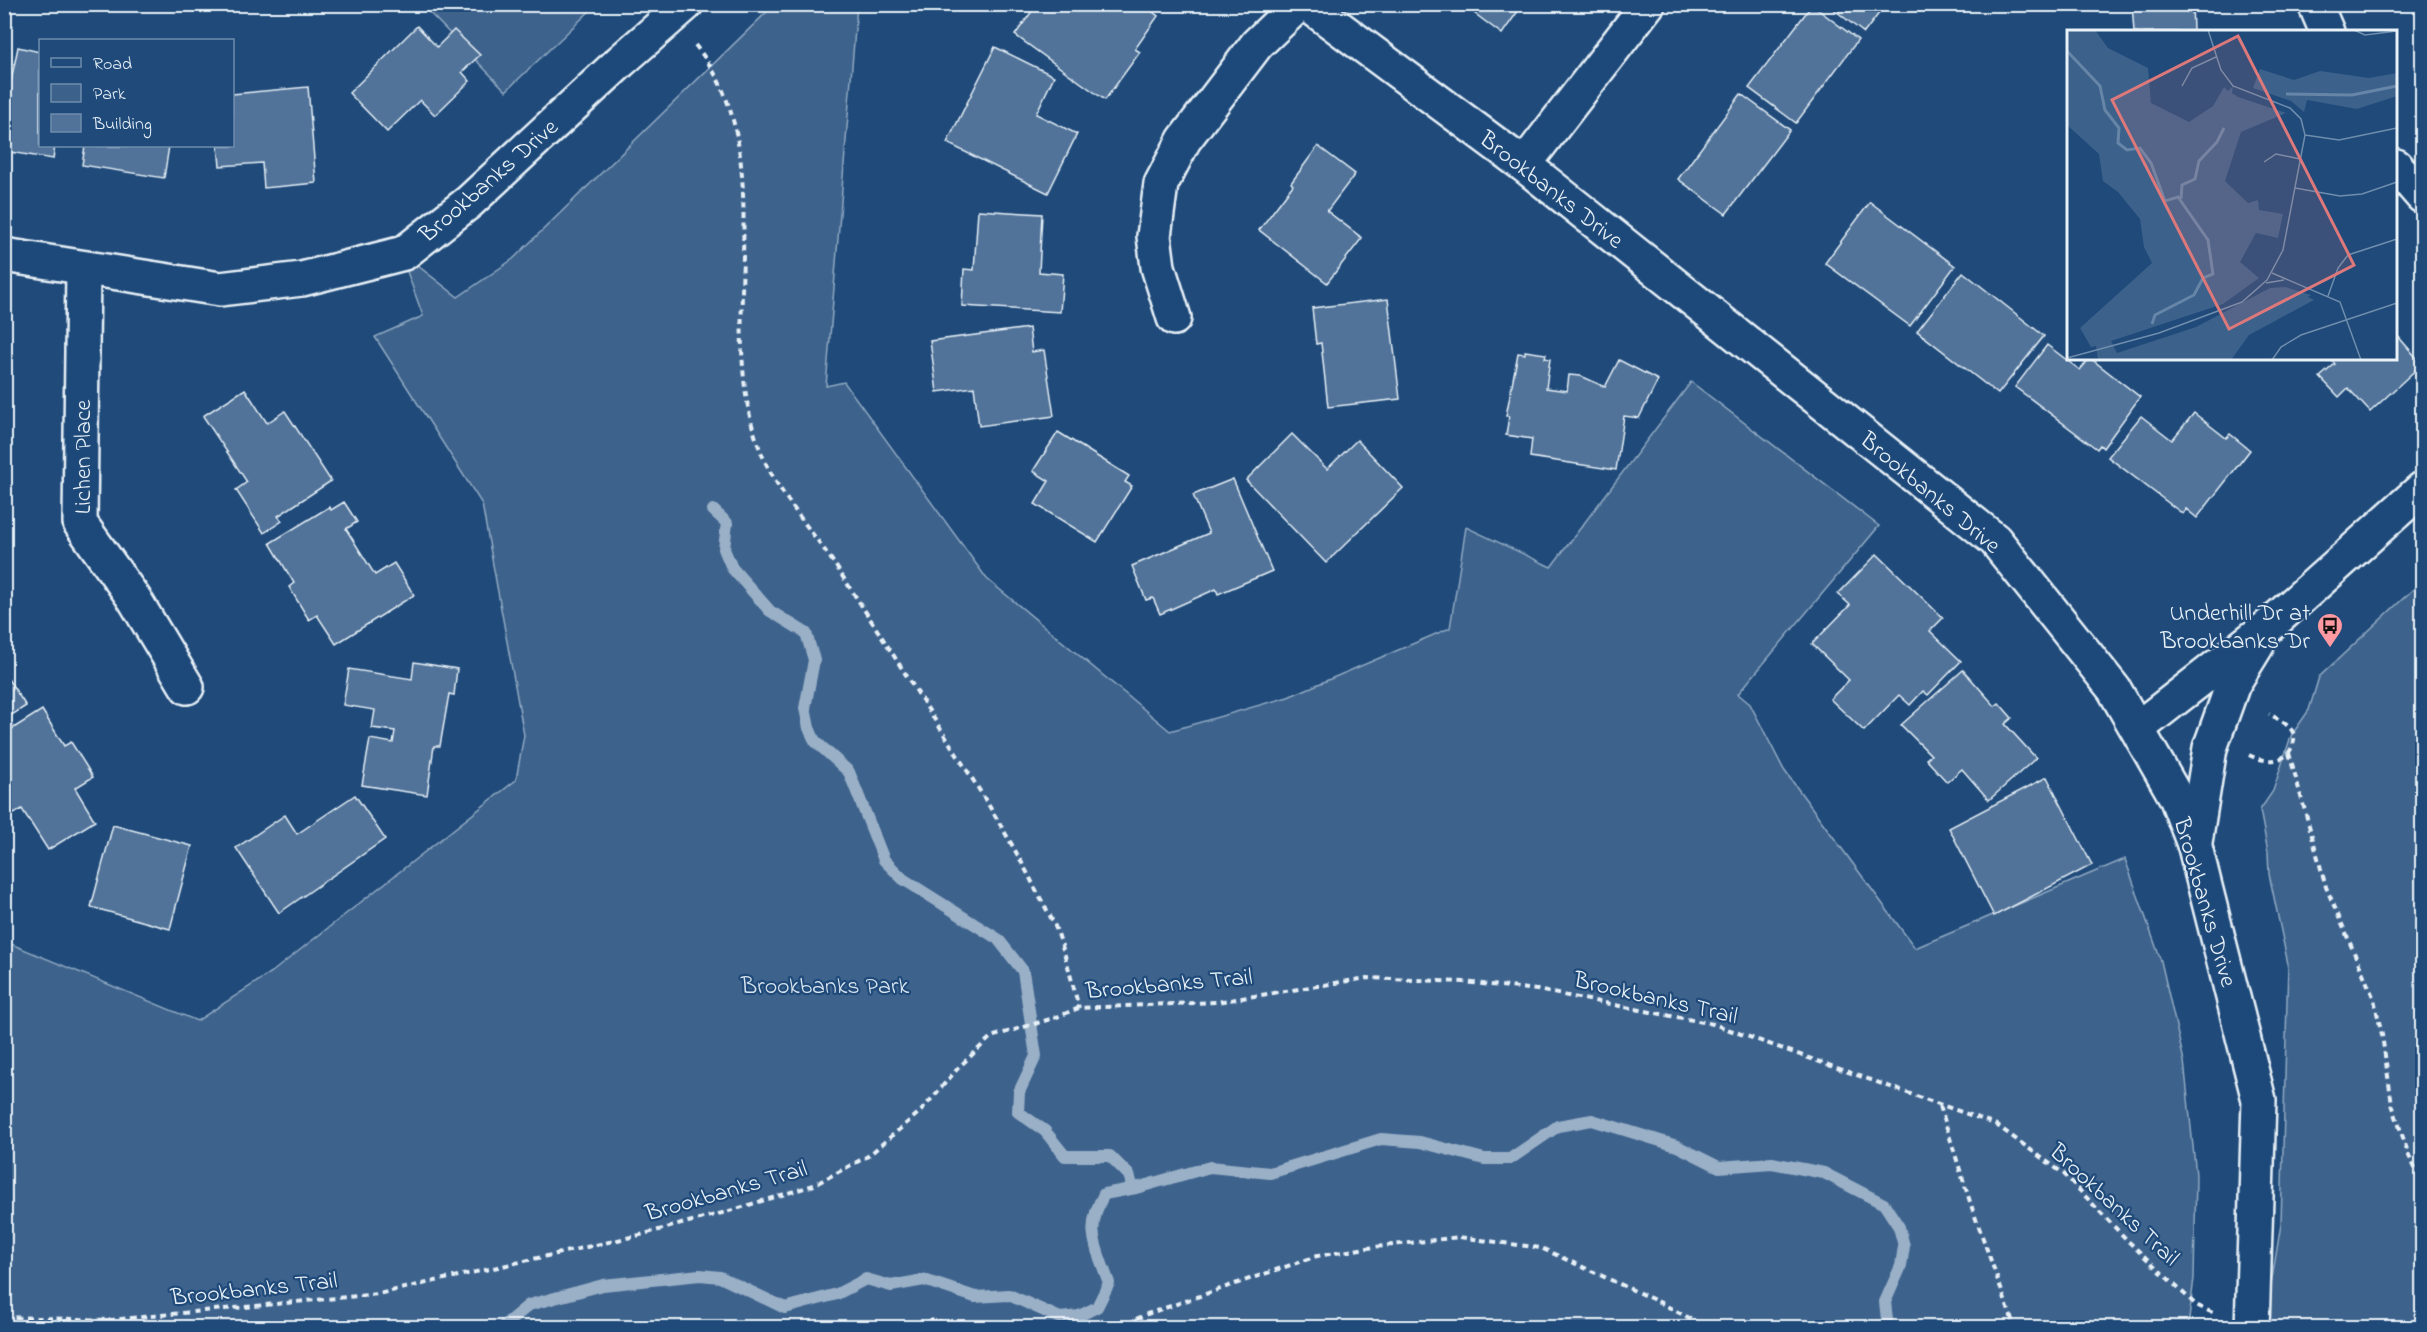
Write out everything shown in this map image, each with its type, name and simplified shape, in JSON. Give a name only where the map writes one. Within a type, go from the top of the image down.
[{"type":"street","points":[[1174,318],[1158,267],[1154,236],[1161,184],[1184,140],[1250,54],[1299,4]]},
{"type":"street","name":"Brookbanks Drive","points":[[1307,4],[1524,165],[1995,540],[2114,689],[2176,797],[2195,847],[2259,1100],[2238,1323]]},
{"type":"street","points":[[1524,165],[1648,4]]},
{"type":"street","points":[[2315,4],[2326,30]]},
{"type":"street","name":"Brookbanks Drive","points":[[4,255],[220,290],[302,279],[404,253],[469,202],[621,61],[680,11]]},
{"type":"street","points":[[2397,167],[2422,196]]},
{"type":"street","name":"Lichen Place","points":[[84,268],[80,524],[135,600],[187,687]]},
{"type":"street","points":[[2138,728],[2270,625],[2422,489]]},
{"type":"street","points":[[2195,847],[2210,748],[2223,709],[2233,684],[2270,625]]},
{"type":"path","points":[[680,11],[721,88],[737,130],[744,195],[740,290],[744,394],[758,445],[777,484],[826,550],[1010,838],[1056,929],[1079,1008]]},
{"type":"path","points":[[2270,714],[2281,720],[2295,736],[2289,753],[2326,887],[2374,999],[2382,1035],[2392,1104],[2409,1156],[2422,1182]]},
{"type":"path","points":[[2249,755],[2270,760],[2280,759],[2289,753]]},
{"type":"path","name":"Brookbanks Trail","points":[[4,1317],[111,1320],[378,1294],[628,1237],[726,1212],[814,1185],[868,1156],[921,1111],[959,1067],[991,1037],[1079,1008],[1216,1002],[1367,978],[1464,982],[1527,989],[1644,1009],[1713,1024],[1995,1124],[2064,1174],[2128,1241],[2196,1305],[2238,1323]]},
{"type":"path","points":[[1940,1106],[1971,1205],[2014,1328]]},
{"type":"path","points":[[1116,1328],[1147,1314],[1317,1256],[1459,1237],[1541,1248],[1659,1302],[1708,1328]]},
{"type":"path","points":[[908,1328],[934,1320],[969,1328]]},
{"type":"green space","points":[[422,5],[596,5],[506,91]]},
{"type":"green space","name":"Brookbanks Park","points":[[774,5],[857,5],[826,386],[844,382],[987,579],[1170,731],[1288,697],[1450,628],[1466,527],[1551,567],[1691,382],[1879,526],[1738,694],[1750,704],[1784,770],[1915,948],[2125,859],[2161,961],[2184,1061],[2196,1175],[2194,1278],[2188,1327],[5,1327],[4,941],[197,1021],[272,972],[516,780],[524,735],[482,504],[375,337],[423,316],[400,252],[458,297],[513,259]]},
{"type":"green space","points":[[2422,581],[2422,1327],[2270,1327],[2266,1316],[2281,1224],[2288,964],[2269,874],[2268,852],[2260,810],[2273,791],[2291,736],[2309,710],[2319,677]]},
{"type":"building","points":[[1037,4],[1143,4],[1158,16],[1135,49],[1140,52],[1105,100],[1015,35]]},
{"type":"building","points":[[1462,4],[1523,4],[1502,34]]},
{"type":"building","points":[[1827,4],[1886,4],[1864,33]]},
{"type":"building","points":[[2132,4],[2192,4],[2193,30],[2134,30]]},
{"type":"building","points":[[1812,5],[1858,40],[1796,123],[1749,88]]},
{"type":"building","points":[[417,26],[437,47],[454,30],[480,55],[462,72],[470,81],[435,115],[420,100],[387,132],[349,93]]},
{"type":"building","points":[[18,47],[39,52],[39,147],[55,147],[53,159],[4,151],[4,85],[10,86]]},
{"type":"building","points":[[995,47],[1054,76],[1036,114],[1077,134],[1048,193],[947,143]]},
{"type":"building","points":[[308,87],[316,183],[264,188],[262,163],[220,166],[218,147],[234,147],[234,94]]},
{"type":"building","points":[[1741,94],[1790,130],[1726,214],[1678,179]]},
{"type":"building","points":[[1318,146],[1355,174],[1327,211],[1362,238],[1327,283],[1259,230],[1293,185],[1291,183]]},
{"type":"building","points":[[85,147],[169,147],[164,178],[82,165]]},
{"type":"building","points":[[1870,202],[1955,266],[1910,326],[1825,263]]},
{"type":"building","points":[[978,210],[1042,214],[1039,272],[1063,274],[1060,312],[962,306],[964,269],[974,270]]},
{"type":"building","points":[[1963,272],[2044,336],[1998,394],[1917,331]]},
{"type":"building","points":[[1388,299],[1400,399],[1328,407],[1321,343],[1316,344],[1312,308]]},
{"type":"building","points":[[1029,328],[1032,352],[1044,350],[1054,416],[979,426],[974,387],[937,392],[930,341]]},
{"type":"building","points":[[2397,335],[2422,364],[2370,412],[2348,388],[2339,397],[2320,377],[2335,364],[2332,361],[2397,360]]},
{"type":"building","points":[[2047,345],[2080,370],[2088,360],[2093,360],[2140,397],[2103,448],[2100,445],[2097,449],[2015,387]]},
{"type":"building","points":[[1525,351],[1546,354],[1545,358],[1550,359],[1546,388],[1567,391],[1569,375],[1581,376],[1605,387],[1619,360],[1658,380],[1639,418],[1624,416],[1616,470],[1530,457],[1532,439],[1506,435],[1509,416],[1506,416],[1518,353],[1525,354]]},
{"type":"building","points":[[245,389],[267,423],[285,411],[331,481],[278,516],[282,521],[264,533],[236,490],[247,482],[203,416]]},
{"type":"building","points":[[2194,413],[2226,438],[2230,434],[2250,450],[2197,518],[2186,509],[2183,514],[2108,457],[2141,416],[2172,440]]},
{"type":"building","points":[[1058,432],[1129,476],[1125,482],[1132,486],[1097,542],[1035,504],[1049,481],[1033,471]]},
{"type":"building","points":[[1292,434],[1327,469],[1357,440],[1403,488],[1326,563],[1246,480]]},
{"type":"building","points":[[1233,479],[1272,571],[1218,594],[1216,589],[1160,614],[1153,598],[1146,600],[1132,566],[1209,533],[1193,495]]},
{"type":"building","points":[[344,502],[357,522],[346,529],[375,575],[394,563],[414,595],[336,644],[317,615],[309,620],[289,587],[294,583],[270,543],[329,507],[331,510]]},
{"type":"building","points":[[1877,554],[1943,618],[1930,631],[1961,661],[1928,695],[1923,691],[1910,705],[1899,695],[1864,731],[1830,699],[1849,680],[1812,644],[1850,605],[1838,594]]},
{"type":"building","points":[[414,662],[457,669],[454,695],[449,694],[440,746],[434,746],[427,795],[362,785],[370,739],[393,743],[395,731],[372,728],[375,710],[343,705],[349,669],[412,679]]},
{"type":"building","points":[[1963,670],[1995,706],[1999,703],[2012,718],[2005,724],[2036,758],[1989,800],[1962,769],[1947,782],[1926,759],[1931,755],[1901,725]]},
{"type":"building","points":[[4,673],[26,706],[10,716],[8,714],[4,716]]},
{"type":"building","points":[[42,710],[64,746],[71,742],[93,777],[75,788],[95,821],[48,850],[22,809],[4,818],[4,734]]},
{"type":"building","points":[[2047,777],[2092,865],[1994,916],[1949,828]]},
{"type":"building","points":[[355,795],[385,839],[279,913],[236,848],[285,815],[297,834]]},
{"type":"building","points":[[113,825],[192,846],[170,929],[91,907]]},
{"type":"waterway","points":[[713,510],[727,523],[724,549],[732,568],[770,611],[806,633],[814,660],[805,708],[809,728],[815,741],[849,772],[884,860],[903,879],[998,939],[1023,971],[1036,1056],[1019,1092],[1018,1112],[1045,1131],[1065,1156],[1110,1156],[1129,1175],[1133,1188]]},
{"type":"waterway","points":[[501,1328],[529,1305],[603,1285],[700,1275],[720,1277],[785,1308],[837,1294],[866,1279],[891,1286],[924,1280],[975,1297],[1009,1295],[1060,1318],[1079,1316],[1097,1307],[1109,1283],[1096,1248],[1093,1228],[1104,1194],[1136,1188],[1210,1167],[1270,1173],[1381,1139],[1420,1142],[1484,1159],[1510,1159],[1558,1126],[1592,1120],[1677,1146],[1719,1167],[1772,1163],[1824,1173],[1884,1204],[1899,1227],[1904,1246],[1901,1266],[1885,1302],[1888,1328]]},
{"type":"place","name":"Underhill Dr at Brookbanks Dr","points":[[2330,649]]}]
